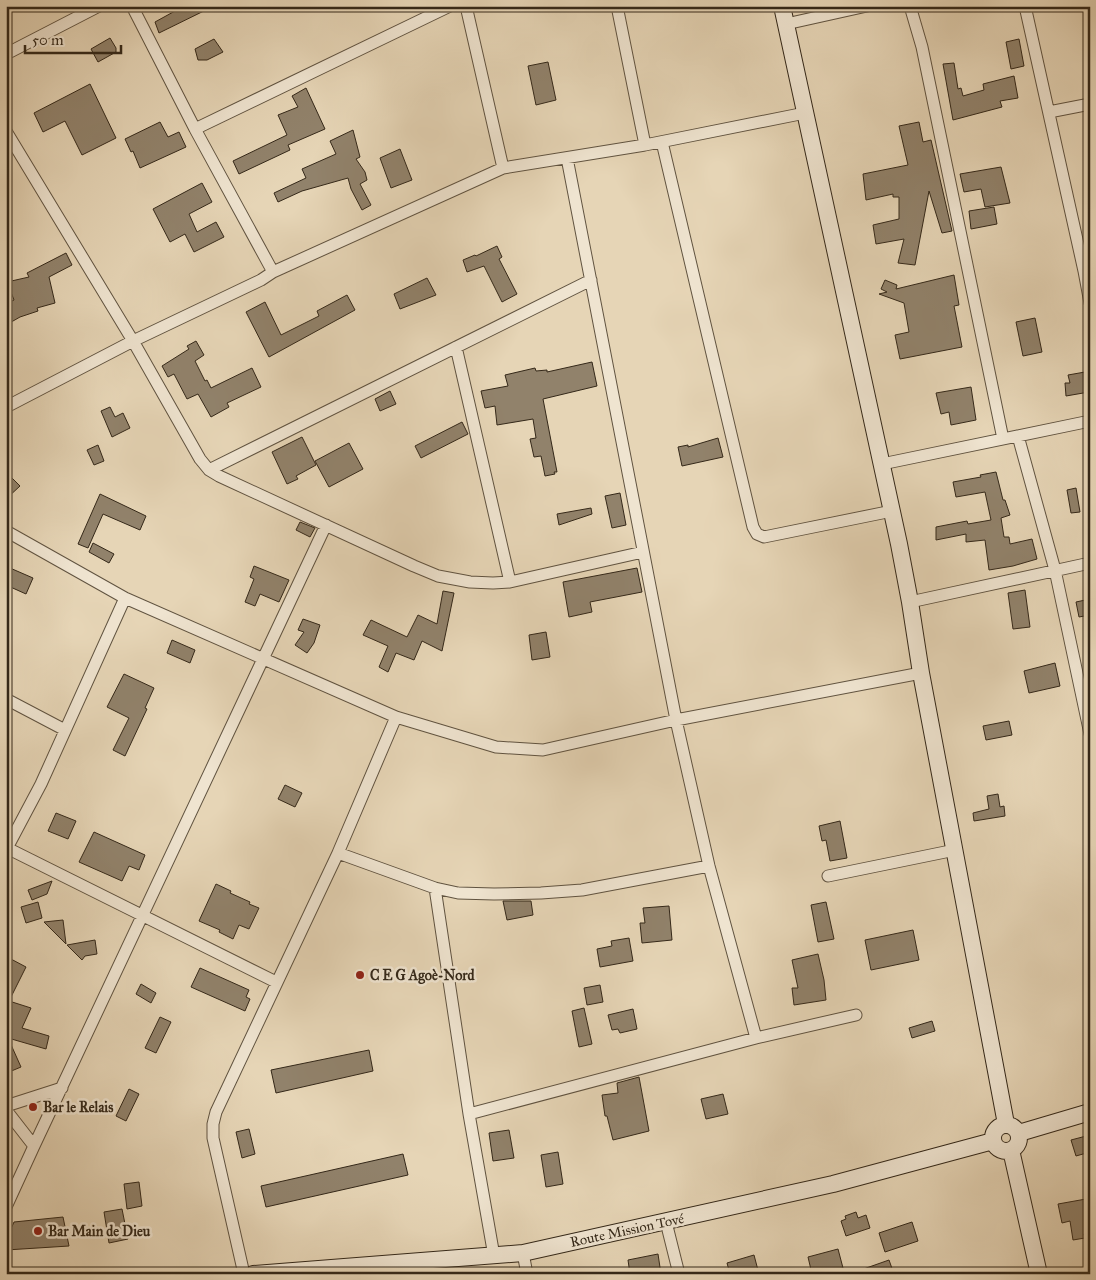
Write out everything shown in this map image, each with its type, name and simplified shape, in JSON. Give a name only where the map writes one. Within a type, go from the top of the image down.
[{"type":"street","points":[[6,54],[98,6]]},
{"type":"street","points":[[132,6],[195,129],[274,272]]},
{"type":"street","points":[[195,129],[450,6]]},
{"type":"street","points":[[466,6],[503,168]]},
{"type":"street","points":[[617,6],[645,145]]},
{"type":"street","points":[[782,6],[892,511],[955,850],[1013,1128],[1019,1143],[1011,1150],[1001,1150],[997,1148],[993,1141],[997,1128],[1013,1128],[1090,1112]]},
{"type":"street","points":[[786,24],[867,6]]},
{"type":"street","points":[[910,6],[922,47],[1003,439]]},
{"type":"street","points":[[1025,6],[1087,271],[1090,303]]},
{"type":"street","points":[[1049,112],[1090,104]]},
{"type":"street","points":[[6,407],[133,341],[274,272],[503,168],[662,142],[805,113]]},
{"type":"street","points":[[6,131],[133,341],[200,459],[209,470],[326,526],[438,576],[470,582],[510,582],[644,552]]},
{"type":"street","points":[[662,142],[753,527],[757,534],[764,537],[892,511]]},
{"type":"street","points":[[567,158],[676,720],[709,866],[756,1038]]},
{"type":"street","points":[[209,470],[591,280]]},
{"type":"street","points":[[456,347],[510,582]]},
{"type":"street","points":[[882,464],[1090,421]]},
{"type":"street","points":[[1018,436],[1055,570],[1090,734]]},
{"type":"street","points":[[6,1207],[326,526]]},
{"type":"street","points":[[6,531],[125,598],[396,717],[496,747],[543,750],[676,720],[921,673]]},
{"type":"street","points":[[910,602],[1090,562]]},
{"type":"street","points":[[125,598],[41,784],[7,849],[276,982]]},
{"type":"street","points":[[6,699],[65,730]]},
{"type":"street","points":[[244,1274],[214,1138],[213,1124],[216,1112],[338,853],[396,717]]},
{"type":"street","points":[[828,876],[955,850]]},
{"type":"street","points":[[338,853],[436,888],[458,893],[549,893],[582,890],[709,866]]},
{"type":"street","points":[[436,888],[469,1114],[494,1256]]},
{"type":"street","points":[[469,1114],[756,1038],[856,1015]]},
{"type":"street","points":[[6,1106],[62,1088]]},
{"type":"street","points":[[6,1110],[34,1146]]},
{"type":"street","name":"Route Mission Tové","points":[[253,1274],[523,1253],[833,1184],[993,1141]]},
{"type":"street","points":[[1011,1150],[1039,1274]]},
{"type":"street","points":[[666,1222],[679,1274]]},
{"type":"street","points":[[523,1253],[527,1274]]},
{"type":"building","points":[[172,6],[214,6],[159,33],[155,22],[175,11]]},
{"type":"building","points":[[110,38],[116,48],[116,52],[98,62],[91,49]]},
{"type":"building","points":[[214,39],[223,52],[207,60],[198,60],[195,49]]},
{"type":"building","points":[[1019,39],[1024,66],[1011,69],[1006,42]]},
{"type":"building","points":[[548,62],[556,100],[536,105],[528,66]]},
{"type":"building","points":[[954,63],[958,89],[961,88],[963,96],[984,90],[983,84],[1014,76],[1018,98],[1000,101],[1002,107],[953,120],[943,64]]},
{"type":"building","points":[[90,84],[116,138],[82,155],[65,121],[43,132],[34,113]]},
{"type":"building","points":[[306,88],[325,129],[288,145],[290,150],[239,174],[233,161],[287,135],[278,115],[298,107],[292,96]]},
{"type":"building","points":[[160,122],[168,137],[179,132],[186,147],[140,168],[133,151],[131,152],[125,139]]},
{"type":"building","points":[[919,122],[923,142],[931,140],[952,231],[942,233],[929,191],[915,265],[898,263],[904,239],[876,244],[873,225],[899,219],[899,197],[893,197],[893,194],[866,200],[863,174],[908,165],[899,126]]},
{"type":"building","points":[[353,130],[360,157],[356,159],[365,172],[367,180],[360,184],[371,205],[362,210],[351,189],[348,178],[302,191],[278,202],[274,193],[306,178],[302,169],[336,154],[330,141]]},
{"type":"building","points":[[400,149],[412,180],[391,188],[380,158]]},
{"type":"building","points":[[1001,167],[1010,203],[985,207],[981,189],[964,192],[960,174]]},
{"type":"building","points":[[202,183],[212,202],[189,214],[197,232],[216,222],[224,237],[194,252],[185,234],[170,242],[153,209]]},
{"type":"building","points":[[994,207],[997,224],[971,229],[969,211]]},
{"type":"building","points":[[497,246],[502,257],[499,259],[517,294],[502,302],[484,266],[467,272],[463,260]]},
{"type":"building","points":[[66,253],[72,265],[49,277],[55,303],[37,308],[38,311],[20,317],[6,325],[6,304],[14,300],[7,282],[29,277],[27,273]]},
{"type":"building","points":[[954,275],[959,305],[954,306],[962,347],[900,359],[895,335],[909,332],[904,303],[879,294],[887,292],[881,289],[885,280],[897,285],[896,289]]},
{"type":"building","points":[[427,278],[436,295],[400,309],[394,294]]},
{"type":"building","points":[[347,295],[355,310],[269,357],[246,312],[265,302],[281,335],[319,316],[317,311]]},
{"type":"building","points":[[1035,318],[1042,352],[1023,356],[1016,322]]},
{"type":"building","points":[[196,341],[204,355],[195,361],[205,381],[207,380],[211,388],[252,368],[261,387],[227,403],[229,407],[211,417],[198,394],[187,399],[174,374],[168,377],[162,366],[189,349],[187,346]]},
{"type":"building","points":[[592,362],[597,386],[543,399],[557,472],[545,476],[541,456],[534,457],[530,439],[536,438],[533,419],[497,425],[495,406],[485,408],[481,391],[508,386],[505,375],[535,368],[536,371],[547,370],[547,372]]},
{"type":"building","points":[[1085,372],[1089,392],[1066,396],[1065,383],[1070,383],[1068,375]]},
{"type":"building","points":[[971,387],[976,420],[951,425],[949,412],[941,414],[936,393]]},
{"type":"building","points":[[390,391],[396,404],[380,411],[375,399]]},
{"type":"building","points":[[110,407],[115,417],[123,413],[130,428],[112,437],[101,411]]},
{"type":"building","points":[[462,422],[468,434],[421,458],[415,446]]},
{"type":"building","points":[[302,437],[316,465],[296,476],[298,479],[287,484],[272,452]]},
{"type":"building","points":[[718,438],[723,457],[682,466],[678,447],[688,445],[688,447]]},
{"type":"building","points":[[349,443],[363,469],[329,487],[315,461]]},
{"type":"building","points":[[98,445],[104,461],[94,465],[87,450]]},
{"type":"building","points":[[6,472],[20,486],[6,499]]},
{"type":"building","points":[[996,472],[1003,500],[1005,500],[1010,515],[1001,518],[1004,537],[1009,537],[1010,544],[1032,539],[1037,559],[989,570],[985,540],[966,542],[966,534],[936,540],[936,527],[967,521],[968,524],[991,520],[985,492],[956,497],[953,482]]},
{"type":"building","points":[[1076,488],[1080,512],[1071,513],[1067,490]]},
{"type":"building","points":[[620,493],[626,525],[612,528],[605,496]]},
{"type":"building","points":[[100,494],[146,516],[140,530],[103,514],[88,548],[78,544]]},
{"type":"building","points":[[591,508],[592,514],[559,525],[557,514]]},
{"type":"building","points":[[300,522],[315,528],[310,537],[296,530]]},
{"type":"building","points":[[93,543],[114,554],[109,563],[89,552]]},
{"type":"building","points":[[254,566],[289,580],[279,602],[260,594],[255,606],[245,602],[254,579],[250,577]]},
{"type":"building","points":[[10,568],[33,578],[26,594],[6,585],[6,576]]},
{"type":"building","points":[[637,568],[642,592],[590,602],[592,612],[569,617],[563,582]]},
{"type":"building","points":[[1025,590],[1030,627],[1013,629],[1008,593]]},
{"type":"building","points":[[443,591],[454,593],[442,651],[422,641],[414,660],[396,653],[388,672],[379,667],[388,646],[363,635],[371,620],[407,637],[418,615],[437,624]]},
{"type":"building","points":[[1090,599],[1090,615],[1079,617],[1076,602]]},
{"type":"building","points":[[303,619],[320,625],[314,643],[307,653],[295,645],[304,632],[298,630]]},
{"type":"building","points":[[546,632],[550,657],[532,660],[529,635]]},
{"type":"building","points":[[172,640],[195,650],[190,663],[167,653]]},
{"type":"building","points":[[1055,663],[1060,686],[1029,693],[1024,671]]},
{"type":"building","points":[[124,674],[154,688],[145,708],[147,709],[125,756],[113,750],[129,718],[107,707]]},
{"type":"building","points":[[1009,721],[1012,735],[986,740],[983,726]]},
{"type":"building","points":[[285,785],[302,793],[295,807],[278,799]]},
{"type":"building","points":[[998,794],[1000,807],[1004,806],[1005,816],[974,821],[973,813],[989,809],[987,796]]},
{"type":"building","points":[[56,813],[76,821],[68,839],[48,831]]},
{"type":"building","points":[[840,821],[847,858],[830,861],[826,840],[822,841],[819,826]]},
{"type":"building","points":[[94,832],[145,855],[139,870],[129,866],[122,881],[79,862]]},
{"type":"building","points":[[52,881],[47,894],[32,900],[28,890]]},
{"type":"building","points":[[216,884],[259,908],[249,929],[239,925],[233,939],[219,932],[220,930],[199,921]]},
{"type":"building","points":[[503,901],[531,901],[533,915],[507,920]]},
{"type":"building","points":[[38,902],[42,918],[26,923],[21,907]]},
{"type":"building","points":[[826,902],[834,939],[818,942],[811,905]]},
{"type":"building","points":[[669,906],[672,940],[642,943],[640,923],[645,923],[643,908]]},
{"type":"building","points":[[63,920],[66,944],[44,922]]},
{"type":"building","points":[[913,930],[919,960],[871,970],[865,940]]},
{"type":"building","points":[[629,938],[633,961],[600,967],[597,949],[612,946],[611,941]]},
{"type":"building","points":[[95,940],[97,954],[85,956],[82,960],[67,945]]},
{"type":"building","points":[[818,954],[826,1000],[794,1005],[792,988],[798,988],[792,960]]},
{"type":"building","points":[[9,958],[26,967],[9,1001],[31,1008],[22,1028],[49,1036],[46,1049],[8,1038],[21,1067],[9,1072],[6,1067],[6,964]]},
{"type":"building","points":[[200,968],[249,990],[246,997],[250,999],[245,1011],[191,987]]},
{"type":"building","points":[[141,984],[156,993],[151,1003],[136,994]]},
{"type":"building","points":[[600,985],[603,1002],[587,1005],[584,988]]},
{"type":"building","points":[[584,1008],[592,1044],[579,1047],[572,1011]]},
{"type":"building","points":[[633,1009],[637,1029],[620,1033],[618,1029],[612,1030],[608,1015]]},
{"type":"building","points":[[160,1017],[171,1022],[156,1053],[145,1048]]},
{"type":"building","points":[[932,1021],[935,1031],[912,1038],[909,1028]]},
{"type":"building","points":[[369,1050],[373,1071],[276,1093],[271,1070]]},
{"type":"building","points":[[639,1077],[649,1131],[613,1140],[607,1116],[605,1116],[602,1095],[618,1093],[617,1083]]},
{"type":"building","points":[[129,1089],[139,1094],[126,1121],[116,1116]]},
{"type":"building","points":[[723,1094],[728,1114],[706,1119],[701,1099]]},
{"type":"building","points":[[249,1129],[255,1154],[242,1158],[236,1132]]},
{"type":"building","points":[[509,1130],[514,1158],[493,1161],[489,1133]]},
{"type":"building","points":[[1090,1135],[1090,1152],[1076,1156],[1071,1140]]},
{"type":"building","points":[[558,1152],[563,1184],[546,1187],[541,1155]]},
{"type":"building","points":[[403,1154],[408,1175],[266,1207],[261,1186]]},
{"type":"building","points":[[139,1182],[142,1206],[127,1209],[124,1184]]},
{"type":"building","points":[[1086,1199],[1090,1217],[1090,1233],[1084,1234],[1085,1238],[1073,1240],[1070,1221],[1062,1223],[1058,1204]]},
{"type":"building","points":[[122,1209],[128,1239],[109,1243],[104,1212]]},
{"type":"building","points":[[856,1212],[858,1218],[866,1215],[870,1228],[846,1236],[841,1221],[846,1219],[845,1216]]},
{"type":"building","name":"Bar Main de Dieu","points":[[63,1217],[69,1246],[6,1250],[6,1240],[14,1222]]},
{"type":"building","points":[[912,1222],[918,1241],[885,1252],[879,1233]]},
{"type":"building","points":[[838,1249],[843,1268],[812,1274],[808,1257]]},
{"type":"building","points":[[658,1254],[661,1274],[630,1274],[628,1260]]},
{"type":"building","points":[[754,1255],[759,1274],[730,1274],[727,1263]]},
{"type":"building","points":[[889,1260],[894,1274],[855,1274],[855,1272]]},
{"type":"place","name":"C E G Agoè-Nord","points":[[360,975]]},
{"type":"place","name":"Bar le Relais","points":[[33,1107]]},
{"type":"place","name":"Bar Main de Dieu","points":[[38,1231]]}]
